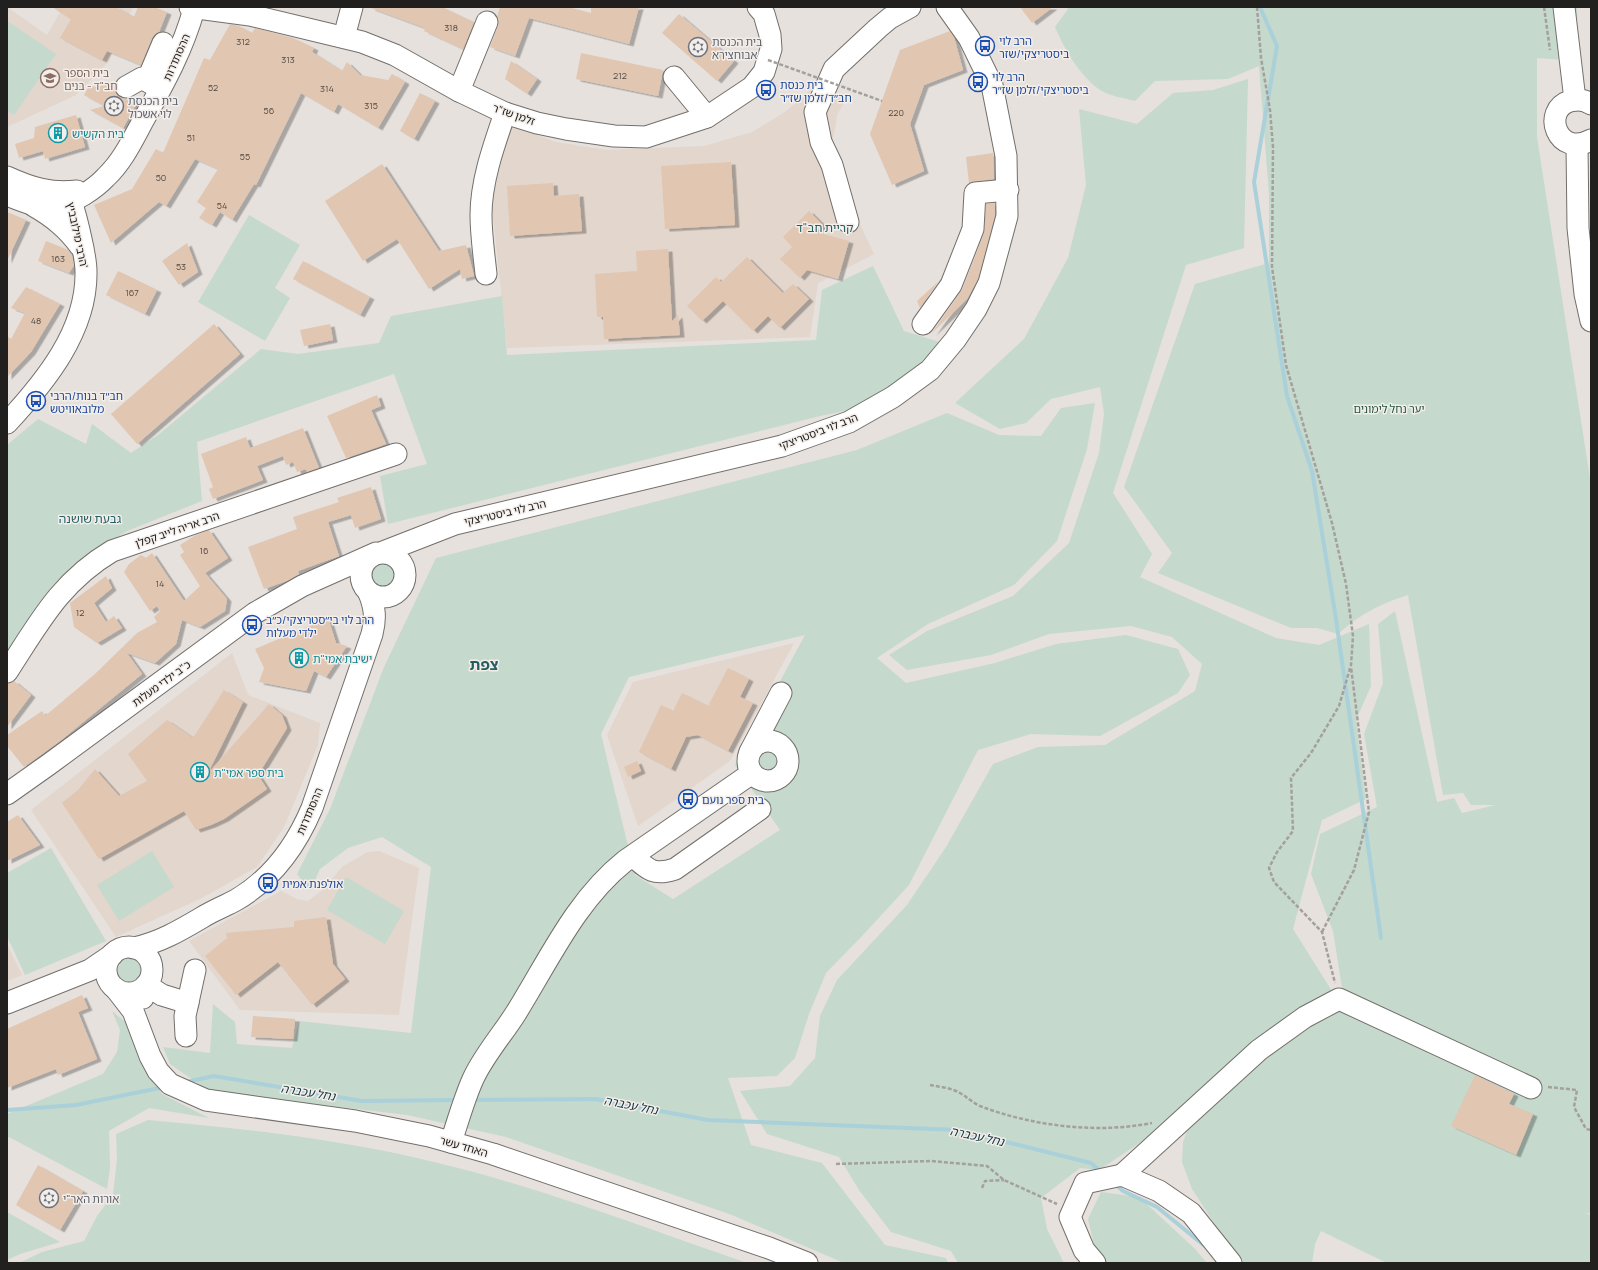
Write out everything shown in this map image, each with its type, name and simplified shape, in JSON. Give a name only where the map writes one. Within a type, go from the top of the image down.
[{"type":"street","points":[[344,37],[352,7]]},
{"type":"street","name":"זלמן שז\"ר","points":[[192,8],[250,15],[362,42],[395,55],[459,91],[505,114],[566,129],[614,136],[646,137],[707,117],[752,88],[764,72],[771,48],[770,36],[764,14],[758,7]]},
{"type":"street","points":[[848,222],[832,165],[821,142],[815,112],[834,69],[890,18],[910,7]]},
{"type":"street","name":"הרב לוי ביסטריצקי","points":[[379,553],[448,526],[782,446],[849,422],[892,397],[930,370],[955,340],[976,310],[989,283],[1000,247],[1007,216],[1008,190],[1003,132],[992,84],[969,38],[947,7]]},
{"type":"street","points":[[1564,7],[1583,102],[1568,101],[1557,113],[1555,124],[1562,139],[1571,144],[1584,143],[1578,228],[1585,294],[1591,321]]},
{"type":"street","name":"ההסתדרות","points":[[31,204],[57,206],[69,196],[100,182],[115,167],[127,150],[154,85],[181,48],[192,8]]},
{"type":"street","points":[[459,91],[487,22]]},
{"type":"street","points":[[126,87],[142,78],[154,85],[163,43]]},
{"type":"street","points":[[674,77],[707,117]]},
{"type":"street","points":[[486,274],[481,215],[483,190],[505,114]]},
{"type":"street","points":[[7,177],[29,187],[69,196]]},
{"type":"street","points":[[924,324],[951,284],[973,229],[975,193],[1008,190]]},
{"type":"street","points":[[7,195],[31,204],[55,219],[66,228],[83,250]]},
{"type":"street","name":"הרבי מילובביץ'","points":[[7,423],[45,378],[63,352],[81,309],[86,272],[83,250],[69,196]]},
{"type":"street","name":"הרב אריה לייב קפלן","points":[[7,672],[62,591],[91,564],[112,552],[396,454]]},
{"type":"street","name":"הרב לוי ביסטריצקי","points":[[401,586],[410,564],[421,547],[434,534],[448,526]]},
{"type":"street","points":[[365,587],[360,573],[362,566],[369,557],[379,553],[392,554],[398,558],[405,569],[401,586]]},
{"type":"street","name":"כ\"ב ילדי מעלות","points":[[7,794],[48,766],[255,613],[279,598],[379,553]]},
{"type":"street","name":"כ\"ב ילדי מעלות","points":[[319,580],[339,576],[365,587],[376,596],[384,597],[401,586]]},
{"type":"street","name":"ההסתדרות","points":[[369,642],[378,622],[401,586]]},
{"type":"street","name":"ההסתדרות","points":[[134,948],[158,941],[182,930],[252,889],[281,862],[291,848],[302,830],[312,808],[369,642],[375,619],[375,611],[365,587]]},
{"type":"street","points":[[451,1142],[469,1088],[480,1066],[515,1014],[579,910],[608,875],[751,763],[781,693]]},
{"type":"street","points":[[633,856],[646,869],[661,874],[675,868],[760,809]]},
{"type":"street","name":"ההסתדרות","points":[[149,977],[163,949],[182,930]]},
{"type":"street","points":[[7,1003],[90,970],[112,955],[126,948],[134,948],[146,955],[149,977],[162,995],[188,1003]]},
{"type":"street","points":[[112,955],[106,968],[107,976],[114,987]]},
{"type":"street","points":[[186,1036],[186,1016],[196,970]]},
{"type":"street","points":[[64,980],[101,980],[130,993],[140,990],[149,977]]},
{"type":"street","name":"האחד עשר","points":[[141,1032],[141,1006],[149,977]]},
{"type":"street","name":"האחד עשר","points":[[114,987],[133,1011],[150,1056],[158,1071],[170,1084],[206,1100],[355,1121],[451,1142],[493,1154],[650,1207],[769,1248],[807,1263]]},
{"type":"street","points":[[1095,1263],[1084,1250],[1070,1217],[1085,1183],[1115,1177],[1180,1122],[1259,1050],[1306,1017],[1339,999],[1531,1088]]},
{"type":"street","points":[[1115,1177],[1159,1191],[1191,1213],[1231,1263]]},
{"type":"path","points":[[1257,7],[1261,58],[1270,110],[1273,147],[1272,267],[1285,357],[1332,522],[1346,584],[1353,636],[1351,666],[1369,812],[1354,870],[1322,932]]},
{"type":"path","points":[[768,60],[882,101]]},
{"type":"path","points":[[1339,999],[1322,932],[1274,882],[1269,868],[1277,852],[1293,831],[1291,778],[1311,753],[1339,706],[1351,666]]},
{"type":"path","points":[[930,1085],[959,1092],[978,1106],[1018,1119],[1100,1128],[1135,1126],[1171,1119],[1180,1122]]},
{"type":"path","points":[[1531,1088],[1556,1087],[1577,1090],[1574,1107],[1586,1129],[1591,1130]]},
{"type":"path","points":[[836,1164],[931,1161],[987,1166],[1004,1180],[1072,1210]]},
{"type":"path","points":[[982,1188],[985,1181],[1004,1180]]},
{"type":"shaded area","name":"בית הספר חב\"ד - בנים","points":[[7,7],[47,35],[63,7],[133,7],[109,61],[76,95],[7,127]]},
{"type":"shaded area","points":[[812,88],[847,97],[837,115],[831,153],[837,176],[874,254],[818,283],[810,337],[507,348],[491,198],[512,126],[556,142],[607,150],[704,146],[752,132],[785,112]]},
{"type":"shaded area","points":[[794,643],[730,761],[638,826],[607,735],[633,682]]},
{"type":"shaded area","points":[[232,653],[248,695],[320,723],[318,745],[284,827],[257,867],[202,898],[116,937],[31,810]]},
{"type":"shaded area","points":[[379,851],[419,868],[399,1015],[240,1010],[189,941],[281,891],[297,899],[308,901],[320,892],[343,866],[368,852]]},
{"type":"shaded area","points":[[7,944],[22,975],[7,981]]},
{"type":"green space","name":"יער נחל לימונים","points":[[1067,7],[1577,7],[1578,61],[1537,58],[1537,137],[1591,485],[1591,1214],[1585,1212],[1591,1216],[1591,1263],[1387,1263],[1321,1231],[1315,1244],[1312,1263],[1240,1263],[1192,1189],[1182,1162],[1183,1142],[1190,1123],[1268,1050],[1343,994],[1333,931],[1311,874],[1320,834],[1377,807],[1364,734],[1383,683],[1378,624],[1395,611],[1437,802],[1454,798],[1462,813],[1496,805],[1471,805],[1463,793],[1443,795],[1408,595],[1362,615],[1338,634],[1317,628],[1291,628],[1158,573],[1172,553],[1124,487],[1195,284],[1269,263],[1269,195],[1259,66],[1228,79],[1155,81],[1135,101],[1112,95],[1100,90],[1092,84],[1073,62],[1063,44],[1055,27],[1068,9]]},
{"type":"green space","points":[[7,21],[56,54],[14,115],[7,111]]},
{"type":"green space","points":[[1248,79],[1244,248],[1186,265],[1113,493],[1152,554],[1140,577],[1276,638],[1319,645],[1369,624],[1371,686],[1356,720],[1366,799],[1322,820],[1293,929],[1332,991],[1180,1116],[1099,1170],[1080,1168],[1041,1198],[1047,1229],[1064,1263],[958,1263],[951,1251],[891,1232],[859,1190],[839,1157],[767,1134],[740,1091],[790,1086],[815,1058],[820,1016],[837,980],[907,905],[946,847],[993,764],[1038,747],[1105,745],[1195,691],[1202,664],[1172,637],[1131,626],[1049,634],[991,655],[907,670],[889,655],[927,631],[1013,596],[1069,543],[1099,453],[1104,414],[1100,387],[1051,399],[1026,423],[1000,429],[955,403],[1024,339],[1068,258],[1086,185],[1079,109],[1137,124],[1173,93],[1213,90]]},
{"type":"green space","points":[[249,215],[300,245],[275,288],[290,298],[265,341],[198,302]]},
{"type":"green space","points":[[873,266],[904,331],[959,348],[869,406],[820,416],[388,524],[380,476],[427,464],[394,374],[197,442],[202,501],[127,531],[75,564],[49,593],[7,652],[7,445],[38,419],[86,444],[92,424],[131,453],[158,435],[261,349],[298,354],[379,343],[391,316],[502,296],[507,355],[816,340],[822,290]]},
{"type":"green space","points":[[1095,403],[1087,449],[1057,541],[1014,585],[928,624],[877,658],[906,683],[995,663],[1056,644],[1126,635],[1178,649],[1190,675],[1178,693],[1100,736],[1031,734],[978,750],[909,885],[826,973],[809,1014],[795,1058],[777,1076],[728,1078],[751,1145],[822,1163],[885,1245],[946,1258],[948,1263],[844,1263],[732,1215],[506,1137],[407,1115],[239,1095],[206,1089],[170,1064],[163,1047],[210,1053],[213,1004],[235,1022],[237,1044],[292,1048],[299,1021],[411,1033],[431,867],[382,837],[348,848],[320,869],[310,891],[297,874],[330,809],[384,667],[436,558],[857,450],[947,413],[999,435],[1041,436],[1061,408]],"holes":[[[805,635],[735,765],[780,830],[673,899],[635,875],[601,734],[629,677]]]},
{"type":"green space","points":[[383,560],[393,565],[398,575],[393,585],[383,590],[373,585],[368,575],[373,565]]},
{"type":"green space","points":[[51,848],[106,941],[25,975],[7,936],[7,873]]},
{"type":"green space","points":[[152,851],[174,887],[119,921],[97,885]]},
{"type":"green space","points":[[346,877],[404,911],[385,944],[327,910]]},
{"type":"green space","points":[[129,957],[138,961],[142,970],[138,979],[129,983],[120,979],[116,970],[120,961]]},
{"type":"green space","points":[[112,1011],[131,1027],[143,1062],[162,1094],[209,1118],[149,1108],[109,1131],[110,1168],[107,1189],[7,1136],[7,1114],[103,1074],[117,1052],[120,1030]]},
{"type":"green space","points":[[148,1120],[298,1136],[409,1156],[484,1175],[560,1198],[747,1263],[19,1263],[42,1252],[84,1241],[97,1216],[113,1195],[117,1159],[116,1134]]},
{"type":"green space","points":[[1101,1192],[1139,1197],[1194,1248],[1207,1263],[1107,1263],[1096,1253],[1088,1219]]},
{"type":"green space","points":[[7,1212],[60,1242],[20,1254],[7,1260]]},
{"type":"building","points":[[52,7],[116,7],[134,17],[138,7],[154,7],[167,12],[159,32],[152,38],[141,65],[107,51],[102,60],[60,38],[71,19]]},
{"type":"building","points":[[371,7],[442,7],[474,22],[463,49],[424,31],[425,28]]},
{"type":"building","points":[[500,7],[568,7],[591,13],[591,7],[639,7],[629,44],[529,18],[515,56],[490,47],[498,26],[497,17]]},
{"type":"building","points":[[1020,7],[1053,7],[1032,23]]},
{"type":"building","name":"בית הכנסת אבוחצירא","points":[[679,14],[734,61],[717,81],[662,33]]},
{"type":"building","points":[[230,24],[239,26],[252,33],[255,28],[293,38],[314,48],[312,52],[342,71],[347,62],[360,75],[388,80],[392,74],[405,82],[378,128],[338,104],[334,112],[301,93],[256,185],[254,184],[232,220],[220,212],[212,225],[199,218],[206,208],[197,202],[218,169],[195,159],[166,206],[159,202],[111,243],[94,205],[132,189],[156,149],[163,153],[204,58],[210,60]]},
{"type":"building","points":[[950,31],[954,37],[963,70],[924,85],[910,124],[924,171],[892,185],[870,134],[900,50]]},
{"type":"building","points":[[581,53],[663,70],[658,96],[576,79]]},
{"type":"building","points":[[511,61],[537,79],[527,94],[505,79]]},
{"type":"building","name":"בית הכנסת לוי אשכול","points":[[102,82],[114,88],[120,97],[126,99],[132,97],[138,101],[123,128],[90,110],[104,106],[84,95],[89,86],[100,87]]},
{"type":"building","points":[[420,93],[435,101],[414,139],[400,131]]},
{"type":"building","name":"בית הקשיש","points":[[76,115],[85,147],[45,159],[43,151],[19,158],[15,144],[34,138],[35,127]]},
{"type":"building","points":[[993,153],[994,179],[969,183],[966,157]]},
{"type":"building","points":[[731,162],[735,225],[665,229],[661,166]]},
{"type":"building","points":[[382,164],[439,251],[466,245],[474,276],[462,279],[460,269],[429,289],[397,239],[363,261],[325,201]]},
{"type":"building","points":[[553,183],[554,196],[579,194],[582,231],[510,236],[507,186]]},
{"type":"building","points":[[995,203],[995,215],[978,279],[967,299],[932,333],[962,290],[984,233],[986,204]]},
{"type":"building","points":[[809,211],[823,225],[816,232],[849,241],[838,279],[807,270],[800,278],[780,259],[792,247],[783,237]]},
{"type":"building","points":[[7,212],[26,220],[7,261]]},
{"type":"building","points":[[46,241],[68,250],[72,255],[74,265],[69,273],[38,261]]},
{"type":"building","points":[[187,243],[198,272],[179,285],[162,261]]},
{"type":"building","points":[[668,249],[672,321],[678,315],[680,335],[604,339],[603,317],[597,317],[595,274],[637,271],[636,251]]},
{"type":"building","points":[[747,257],[783,293],[793,284],[809,299],[780,328],[768,316],[753,331],[723,301],[702,321],[687,306],[716,277],[721,282]]},
{"type":"building","points":[[303,261],[370,297],[360,315],[293,279]]},
{"type":"building","points":[[118,271],[157,290],[145,314],[106,295]]},
{"type":"building","points":[[938,281],[920,308],[917,301]]},
{"type":"building","points":[[26,287],[60,304],[31,352],[7,377],[7,336],[11,339],[25,313],[11,308]]},
{"type":"building","points":[[214,324],[240,354],[137,444],[111,414]]},
{"type":"building","points":[[330,324],[333,340],[304,346],[300,330]]},
{"type":"building","points":[[377,395],[381,406],[371,410],[386,444],[346,458],[327,416]]},
{"type":"building","points":[[303,428],[319,468],[307,472],[306,469],[297,472],[293,462],[286,465],[283,456],[257,466],[263,480],[213,499],[209,489],[213,487],[201,454],[246,437],[250,448]]},
{"type":"building","points":[[371,487],[381,519],[355,528],[351,515],[328,522],[339,556],[298,571],[299,574],[289,580],[264,589],[248,547],[297,529],[293,517],[339,502],[337,498]]},
{"type":"building","points":[[209,530],[228,558],[205,573],[227,599],[225,611],[200,627],[182,620],[176,644],[155,663],[127,653],[142,674],[60,741],[24,767],[7,746],[7,735],[42,711],[45,716],[95,674],[137,633],[157,622],[154,617],[160,611],[157,606],[150,611],[124,572],[129,564],[141,555],[146,558],[152,553],[184,601],[200,586],[180,555],[184,552],[180,545],[194,536]]},
{"type":"building","points":[[106,576],[112,588],[94,603],[106,622],[114,616],[122,628],[97,643],[74,627],[70,603]]},
{"type":"building","name":"ישיבת אמי\"ת","points":[[328,618],[336,643],[347,646],[326,677],[314,671],[306,691],[259,682],[264,668],[255,649]]},
{"type":"building","points":[[728,668],[749,679],[740,697],[753,703],[728,751],[698,735],[686,737],[671,769],[639,752],[661,705],[673,711],[682,693],[708,706]]},
{"type":"building","points":[[14,681],[31,695],[7,727],[7,684]]},
{"type":"building","name":"בית ספר אמי\"ת","points":[[224,690],[243,702],[210,769],[211,770],[269,704],[282,715],[287,728],[258,775],[267,789],[224,819],[211,825],[196,830],[184,811],[99,859],[62,803],[78,790],[95,769],[119,796],[147,781],[128,754],[167,720],[193,738]]},
{"type":"building","points":[[637,761],[641,771],[628,777],[624,767]]},
{"type":"building","points":[[18,815],[40,845],[7,861],[7,822]]},
{"type":"building","points":[[326,917],[333,964],[345,979],[312,1005],[278,962],[236,995],[205,956],[227,938],[226,933],[294,927],[294,921]]},
{"type":"building","points":[[82,995],[88,1008],[78,1012],[97,1059],[58,1075],[56,1069],[7,1088],[7,1029]]},
{"type":"building","points":[[253,1016],[295,1019],[293,1039],[251,1037]]},
{"type":"building","points":[[1475,1075],[1514,1094],[1509,1104],[1533,1114],[1516,1155],[1451,1126]]},
{"type":"building","name":"אורות האר\"י","points":[[38,1165],[83,1191],[60,1230],[16,1205]]},
{"type":"waterway","points":[[1260,7],[1277,46],[1254,182],[1287,396],[1312,471],[1336,619],[1381,938]]},
{"type":"waterway","name":"נחל עכברה","points":[[186,1082],[214,1076],[362,1101],[459,1100]]},
{"type":"waterway","name":"נחל עכברה","points":[[7,1110],[76,1105],[164,1087]]},
{"type":"waterway","name":"נחל עכברה","points":[[471,1100],[596,1099],[708,1120],[958,1130],[1091,1163],[1101,1172]]},
{"type":"waterway","name":"נחל עכברה","points":[[1115,1184],[1123,1191],[1157,1207],[1206,1247]]},
{"type":"place","name":"הרב לוי ביסטריצקי/שזר","points":[[985,46]]},
{"type":"place","name":"בית הכנסת אבוחצירא","points":[[698,47]]},
{"type":"place","name":"בית הספר חב\"ד - בנים","points":[[50,78]]},
{"type":"place","name":"הרב לוי ביסטריצקי/זלמן שז״ר","points":[[978,82]]},
{"type":"place","name":"בית כנסת חב״ד/זלמן שז״ר","points":[[766,90]]},
{"type":"place","name":"בית הכנסת לוי אשכול","points":[[114,106]]},
{"type":"place","name":"בית הקשיש","points":[[58,133]]},
{"type":"place","name":"חב״ד בנות/הרבי מלובאוויטש","points":[[36,401]]},
{"type":"place","name":"הרב לוי בי״סטריצקי/כ״ב ילדי מעלות","points":[[252,625]]},
{"type":"place","name":"ישיבת אמי\"ת","points":[[299,658]]},
{"type":"place","name":"בית ספר אמי\"ת","points":[[200,772]]},
{"type":"place","name":"בית ספר נועם","points":[[688,799]]},
{"type":"place","name":"אולפנת אמית","points":[[268,883]]},
{"type":"place","name":"אורות האר\"י","points":[[49,1198]]},
{"type":"district","name":"קריית חב\"ד","points":[[825,227]]},
{"type":"district","name":"גבעת שושנה","points":[[90,518]]},
{"type":"district","name":"צפת","points":[[484,664]]}]
